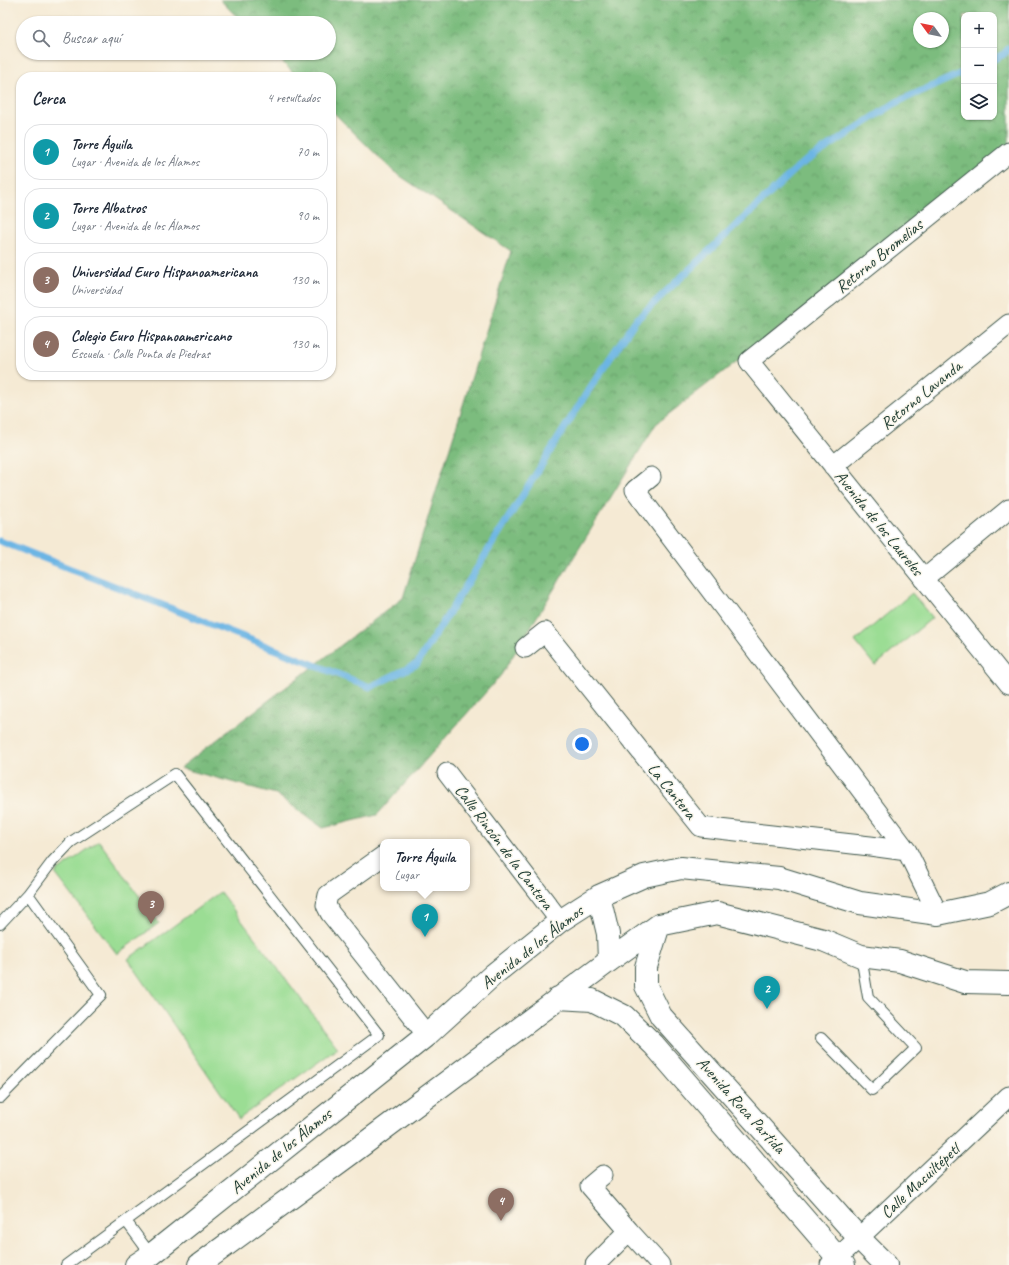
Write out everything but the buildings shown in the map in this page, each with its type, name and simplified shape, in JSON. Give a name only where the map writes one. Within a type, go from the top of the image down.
[{"type":"street","name":"Retorno Bromelias","points":[[749,361],[1009,152]]},
{"type":"street","name":"Retorno Lavanda","points":[[833,466],[1009,324]]},
{"type":"street","name":"Avenida de los Laureles","points":[[749,361],[1009,684]]},
{"type":"street","points":[[651,477],[635,490],[907,851],[938,914]]},
{"type":"street","points":[[924,578],[1009,509]]},
{"type":"street","name":"La Cantera","points":[[525,648],[545,632],[701,827],[907,851]]},
{"type":"street","name":"Calle Rincón de la Cantera","points":[[448,773],[560,921]]},
{"type":"street","points":[[380,858],[328,895],[326,905],[330,913],[427,1035]]},
{"type":"street","name":"Avenida de los Álamos","points":[[149,1262],[427,1035],[494,974],[560,921],[599,896],[644,876],[681,868],[779,878],[860,903],[938,914],[990,903],[1009,893]]},
{"type":"street","points":[[599,896],[608,934],[609,961]]},
{"type":"street","points":[[199,1265],[349,1155],[558,998],[659,925],[717,913],[823,940],[861,956],[900,961],[965,982],[1009,983]]},
{"type":"street","name":"Avenida Roca Partida","points":[[659,925],[646,967],[646,986],[661,1016],[859,1238],[886,1265]]},
{"type":"street","name":"Avenida Roca Partida","points":[[558,998],[592,1000],[624,1016],[654,1045],[837,1263]]},
{"type":"street","name":"Calle Macuiltépetl","points":[[837,1263],[859,1238],[1009,1096]]},
{"type":"street","points":[[603,1175],[590,1186],[660,1265]]},
{"type":"street","points":[[594,1265],[629,1231]]},
{"type":"lane","points":[[0,924],[28,894],[52,862],[71,842],[175,774],[379,1035],[66,1265]]},
{"type":"lane","points":[[0,1098],[101,995],[28,894]]},
{"type":"lane","points":[[821,1038],[872,1090],[916,1048],[868,997],[861,956]]},
{"type":"lane","points":[[126,1221],[149,1262]]},
{"type":"green space","points":[[220,0],[1009,0],[1009,150],[656,424],[501,675],[377,815],[323,828],[276,794],[180,768],[403,598],[511,251],[393,171],[336,115],[336,72],[293,72],[280,60],[336,60],[336,16],[236,16]]},
{"type":"green space","points":[[912,593],[932,618],[875,666],[855,641]]},
{"type":"green space","points":[[99,841],[159,923],[117,954],[55,873]]},
{"type":"green space","points":[[220,892],[338,1048],[239,1119],[128,959]]},
{"type":"waterway","points":[[997,58],[1004,54],[1009,48]]},
{"type":"waterway","points":[[0,541],[370,687],[417,664],[586,394],[635,321],[800,165],[897,102],[961,73]]},
{"type":"place","name":"Universidad Euro Hispanoamericana","points":[[151,924]]},
{"type":"place","name":"Torre Águila","points":[[425,937]]},
{"type":"place","name":"Torre Albatros","points":[[767,1009]]},
{"type":"place","name":"Colegio Euro Hispanoamericano","points":[[501,1221]]}]
